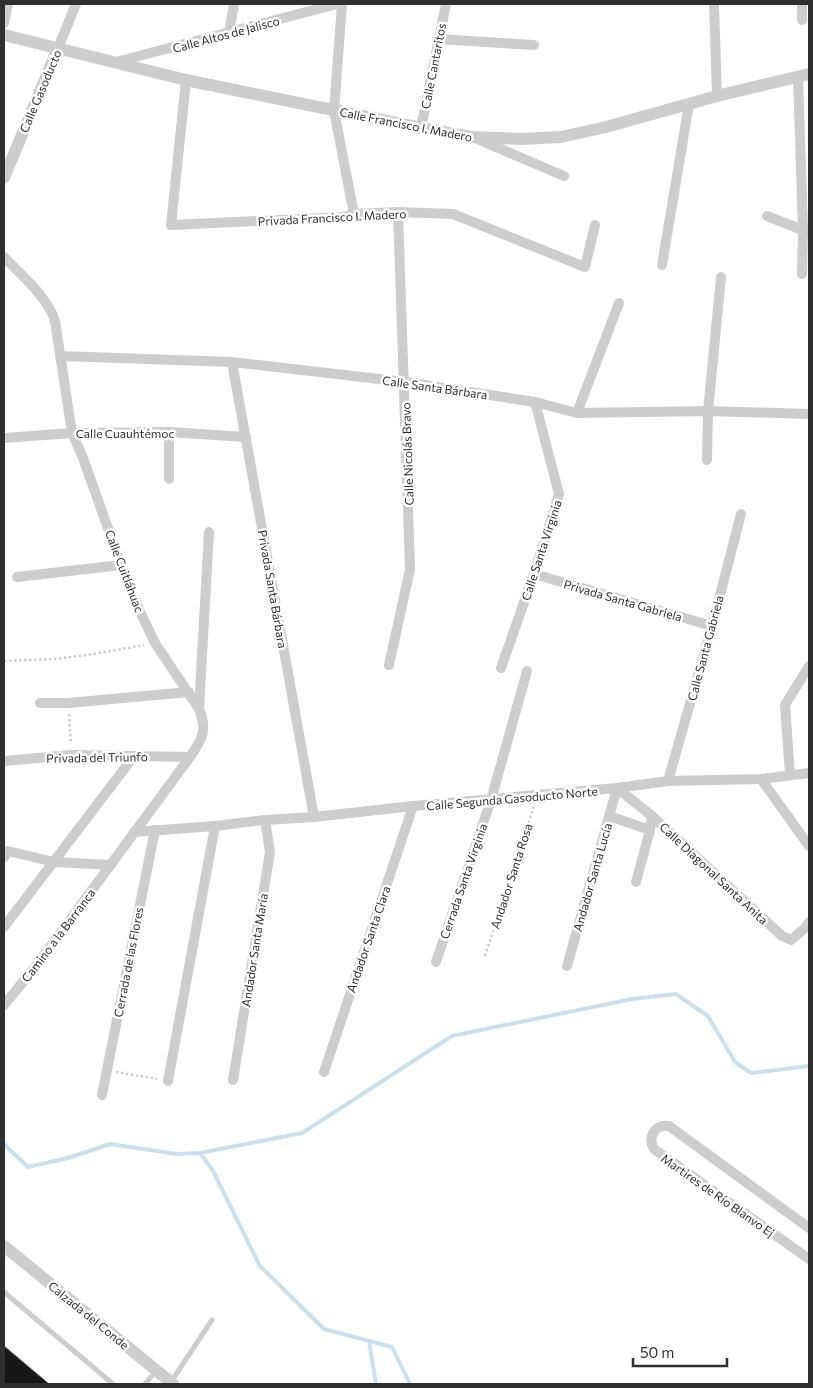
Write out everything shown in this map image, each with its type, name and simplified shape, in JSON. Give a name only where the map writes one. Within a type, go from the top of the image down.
[{"type":"street","points":[[4,22],[8,4]]},
{"type":"street","name":"Calle Gasoducto","points":[[4,178],[76,4]]},
{"type":"street","points":[[229,33],[234,4]]},
{"type":"street","name":"Calle Altos de Jalisco","points":[[114,63],[337,4]]},
{"type":"street","points":[[342,4],[334,111],[354,214]]},
{"type":"street","name":"Calle Cantaritos","points":[[421,128],[446,4]]},
{"type":"street","points":[[714,4],[717,96]]},
{"type":"street","points":[[802,4],[802,20]]},
{"type":"street","name":"Calle Francisco I. Madero","points":[[4,35],[186,80],[471,137],[522,139],[561,137],[606,127],[717,96],[804,76]]},
{"type":"street","points":[[438,39],[534,45]]},
{"type":"street","points":[[802,274],[806,232],[804,76]]},
{"type":"street","name":"Privada Francisco I. Madero","points":[[186,80],[171,225],[343,217],[354,214],[398,212],[453,214],[585,267],[595,225]]},
{"type":"street","points":[[662,266],[689,104]]},
{"type":"street","points":[[471,137],[564,176]]},
{"type":"street","name":"Calle Nicolás Bravo","points":[[389,665],[410,570],[398,212]]},
{"type":"street","points":[[767,216],[806,232]]},
{"type":"street","name":"Calle Cuitláhuac","points":[[4,257],[44,298],[52,311],[72,433],[83,458],[134,599],[155,643],[189,692],[203,719],[202,739],[111,865]]},
{"type":"street","points":[[707,460],[708,411],[721,277]]},
{"type":"street","points":[[577,413],[619,303]]},
{"type":"street","name":"Calle Santa Bárbara","points":[[60,356],[232,362],[405,382],[535,402],[577,413],[708,411],[809,414]]},
{"type":"street","name":"Privada Santa Bárbara","points":[[232,362],[314,817]]},
{"type":"street","name":"Calle Santa Virginia","points":[[501,668],[560,494],[535,402]]},
{"type":"street","points":[[169,432],[169,479]]},
{"type":"street","name":"Calle Cuauhtémoc","points":[[4,438],[72,433],[169,432],[246,437]]},
{"type":"street","name":"Calle Santa Gabriela","points":[[668,781],[712,626],[740,514]]},
{"type":"street","points":[[199,710],[209,532]]},
{"type":"street","points":[[17,577],[121,565]]},
{"type":"street","name":"Privada Santa Gabriela","points":[[534,574],[712,626]]},
{"type":"street","points":[[790,775],[785,705],[809,666]]},
{"type":"street","points":[[491,800],[527,671]]},
{"type":"street","points":[[40,703],[68,703],[189,692]]},
{"type":"street","name":"Privada del Triunfo","points":[[4,761],[71,755],[190,757]]},
{"type":"street","points":[[4,927],[134,756]]},
{"type":"street","name":"Calle Segunda Gasoducto Norte","points":[[134,832],[314,817],[413,806],[617,788],[668,781],[761,779],[809,773]]},
{"type":"street","points":[[761,779],[809,846]]},
{"type":"street","name":"Andador Santa Lucía","points":[[567,966],[617,788]]},
{"type":"street","name":"Calle Diagonal Santa Anita","points":[[617,788],[652,816],[782,936],[792,940],[806,928],[809,922]]},
{"type":"street","name":"Cerrada Santa Virginia","points":[[436,962],[491,800]]},
{"type":"street","name":"Andador Santa Clara","points":[[324,1072],[413,806]]},
{"type":"street","points":[[609,816],[650,830]]},
{"type":"street","points":[[636,882],[652,816]]},
{"type":"street","name":"Andador Santa María","points":[[233,1080],[270,852],[265,820]]},
{"type":"street","points":[[168,1081],[215,826]]},
{"type":"street","name":"Cerrada de las Flores","points":[[102,1094],[155,830]]},
{"type":"street","points":[[6,854],[54,862],[111,865]]},
{"type":"street","name":"Camino a la Barranca","points":[[4,1004],[36,966],[111,865]]},
{"type":"street","name":"Martires de Río Blanvo Ej","points":[[809,1228],[669,1126],[659,1127],[653,1132],[651,1142],[654,1149],[809,1259]]},
{"type":"street","name":"Calzada del Conde","points":[[4,1246],[172,1383]]},
{"type":"lane","points":[[4,1292],[113,1384]]},
{"type":"lane","points":[[172,1383],[212,1320]]},
{"type":"lane","points":[[145,1384],[157,1371]]},
{"type":"path","points":[[4,661],[55,659],[155,643]]},
{"type":"path","points":[[68,703],[71,755]]},
{"type":"path","name":"Andador Santa Rosa","points":[[485,956],[538,795]]},
{"type":"path","points":[[107,1071],[168,1081]]},
{"type":"building","points":[[4,1346],[49,1384],[4,1384]]},
{"type":"waterway","points":[[4,1144],[28,1167],[68,1158],[110,1144],[177,1154],[200,1153],[302,1133],[452,1036],[632,999],[676,994],[708,1016],[735,1062],[751,1073],[809,1066]]},
{"type":"waterway","points":[[200,1153],[212,1169],[260,1266],[324,1329],[392,1347],[410,1384]]},
{"type":"waterway","points":[[369,1341],[376,1384]]}]
